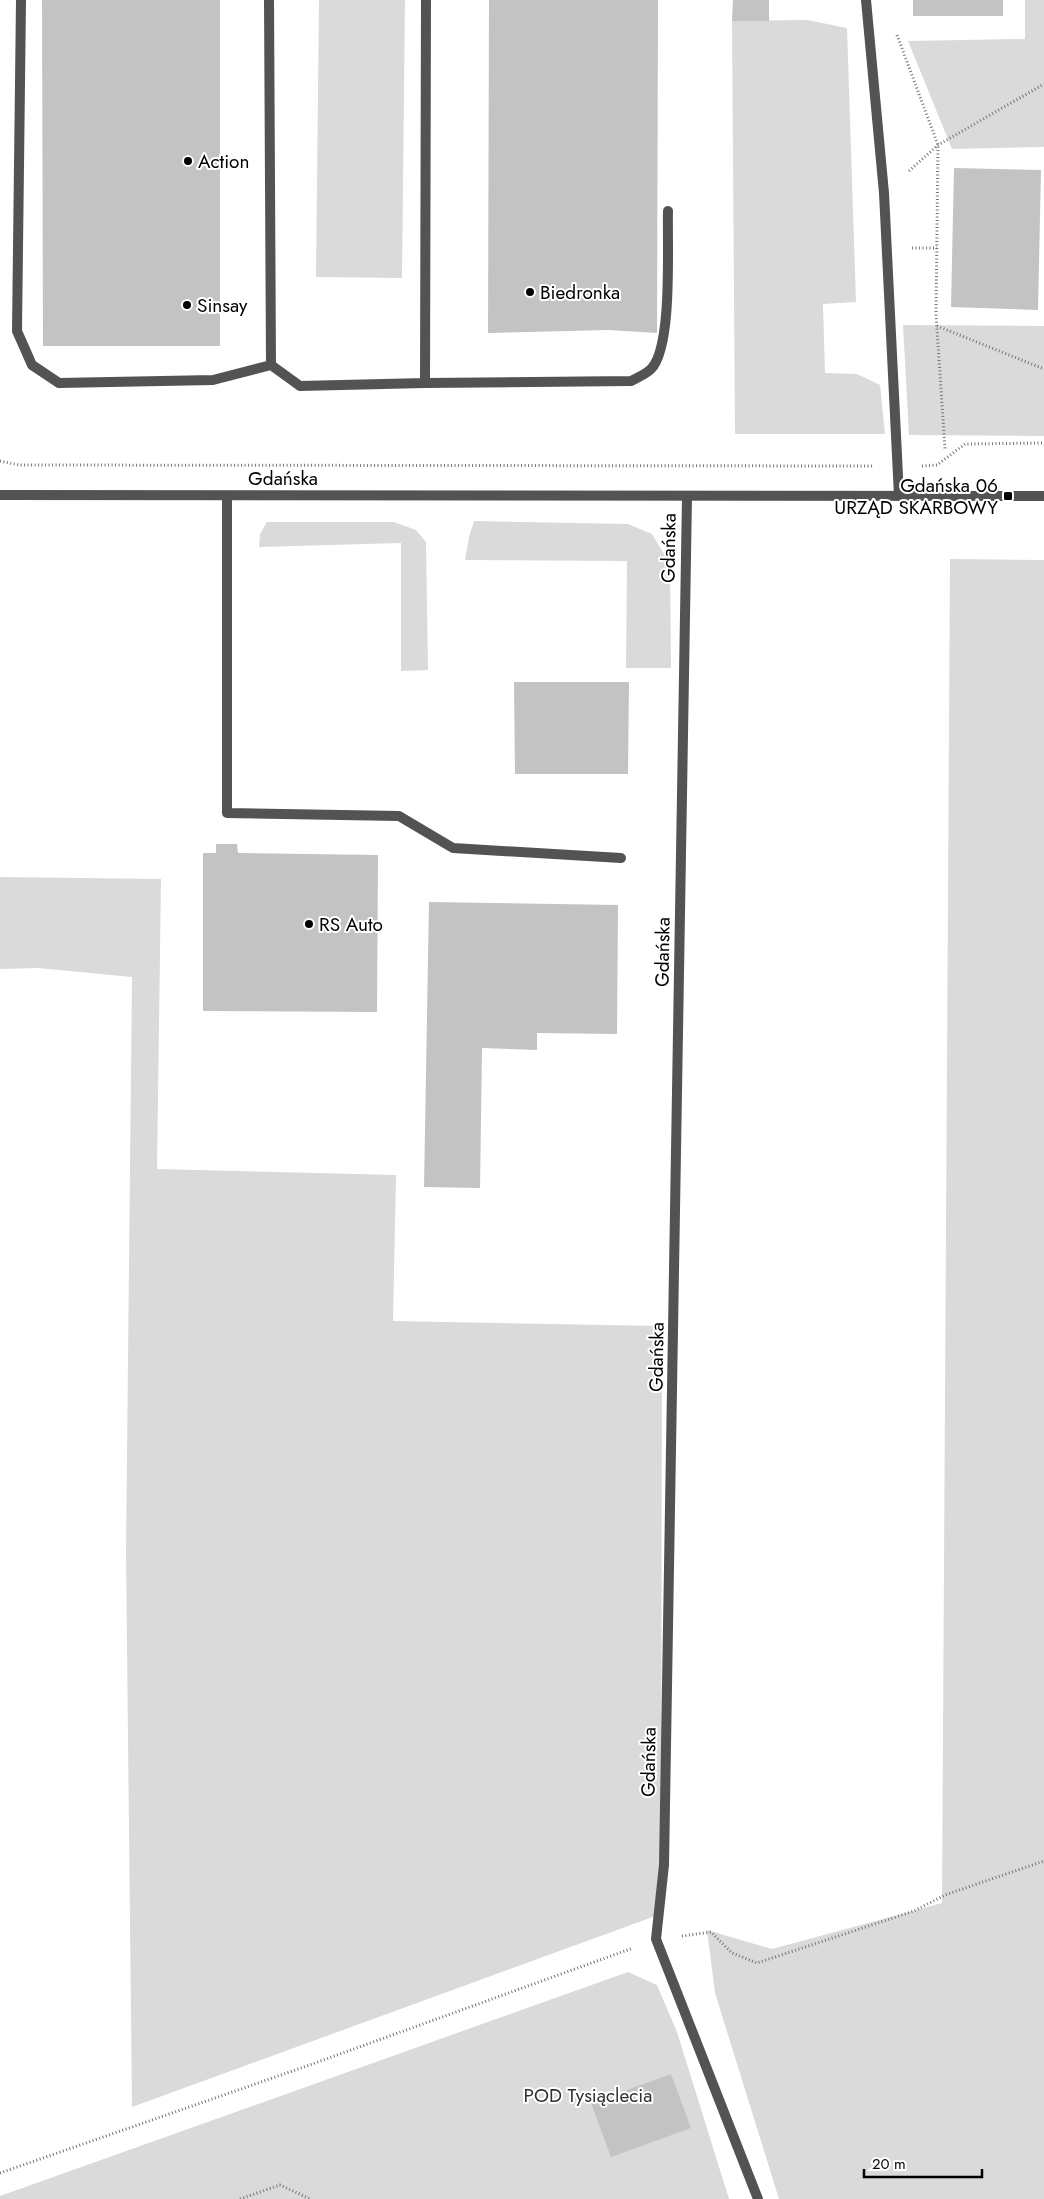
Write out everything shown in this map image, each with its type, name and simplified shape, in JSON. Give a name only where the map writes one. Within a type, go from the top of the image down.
[{"type":"street","points":[[21,0],[17,331],[32,365],[59,383],[213,380],[271,365]]},
{"type":"street","points":[[269,0],[271,365]]},
{"type":"street","points":[[425,383],[426,0]]},
{"type":"street","points":[[866,0],[884,193],[899,496]]},
{"type":"street","points":[[271,365],[300,386],[631,381],[651,370],[659,357],[665,332],[668,211]]},
{"type":"street","name":"Gdańska","points":[[0,495],[1044,496]]},
{"type":"street","points":[[227,496],[227,812],[399,816],[453,848],[621,858]]},
{"type":"street","name":"Gdańska","points":[[687,496],[664,1846],[656,1939],[758,2199]]},
{"type":"path","points":[[895,30],[938,145],[937,326],[945,449]]},
{"type":"path","points":[[884,193],[938,145],[1044,84]]},
{"type":"path","points":[[937,326],[1044,369]]},
{"type":"path","points":[[0,461],[19,465],[898,466],[937,465],[965,444],[1044,443]]},
{"type":"path","points":[[0,2173],[304,2067],[656,1939],[711,1932],[732,1953],[757,1963],[914,1911],[945,1895],[1044,1861]]},
{"type":"path","points":[[240,2199],[280,2185],[310,2199]]},
{"type":"green space","points":[[319,0],[405,0],[402,278],[316,277]]},
{"type":"green space","points":[[1025,0],[1044,0],[1044,147],[952,149],[908,41],[1025,39]]},
{"type":"green space","points":[[807,20],[847,28],[856,302],[823,304],[825,373],[857,374],[880,385],[885,434],[735,434],[732,21]]},
{"type":"green space","points":[[903,325],[1044,326],[1044,436],[909,435]]},
{"type":"green space","points":[[474,521],[628,524],[652,534],[670,564],[671,668],[626,668],[627,561],[465,560]]},
{"type":"green space","points":[[267,522],[394,522],[416,530],[426,542],[428,670],[401,671],[401,543],[259,547],[260,534]]},
{"type":"green space","points":[[950,559],[1044,560],[1044,2199],[779,2199],[715,1993],[707,1930],[772,1949],[942,1903]]},
{"type":"green space","points":[[0,877],[161,879],[157,1169],[396,1175],[393,1321],[662,1326],[661,1914],[132,2107],[126,1552],[132,977],[38,968],[0,969]]},
{"type":"green space","name":"POD Tysiąclecia","points":[[628,1972],[657,1985],[677,2032],[729,2199],[0,2199],[0,2196]]},
{"type":"building","points":[[42,0],[220,0],[220,346],[43,346]]},
{"type":"building","points":[[489,0],[658,0],[657,333],[608,330],[488,333]]},
{"type":"building","points":[[733,0],[769,0],[769,21],[732,21]]},
{"type":"building","points":[[913,0],[1003,0],[1003,16],[913,16]]},
{"type":"building","points":[[954,168],[1041,170],[1038,310],[951,307]]},
{"type":"building","points":[[514,682],[629,682],[628,774],[515,774]]},
{"type":"building","points":[[216,844],[237,844],[238,853],[378,855],[377,1012],[203,1011],[203,853],[216,853]]},
{"type":"building","points":[[429,902],[618,905],[617,1034],[537,1033],[537,1050],[482,1048],[480,1188],[424,1187]]},
{"type":"building","points":[[671,2074],[691,2128],[611,2157],[591,2103]]},
{"type":"place","name":"Action","points":[[188,161]]},
{"type":"place","name":"Biedronka","points":[[530,292]]},
{"type":"place","name":"Sinsay","points":[[187,305]]},
{"type":"place","name":"Gdańska 06 URZĄD SKARBOWY","points":[[1008,496]]},
{"type":"place","name":"RS Auto","points":[[309,924]]}]
